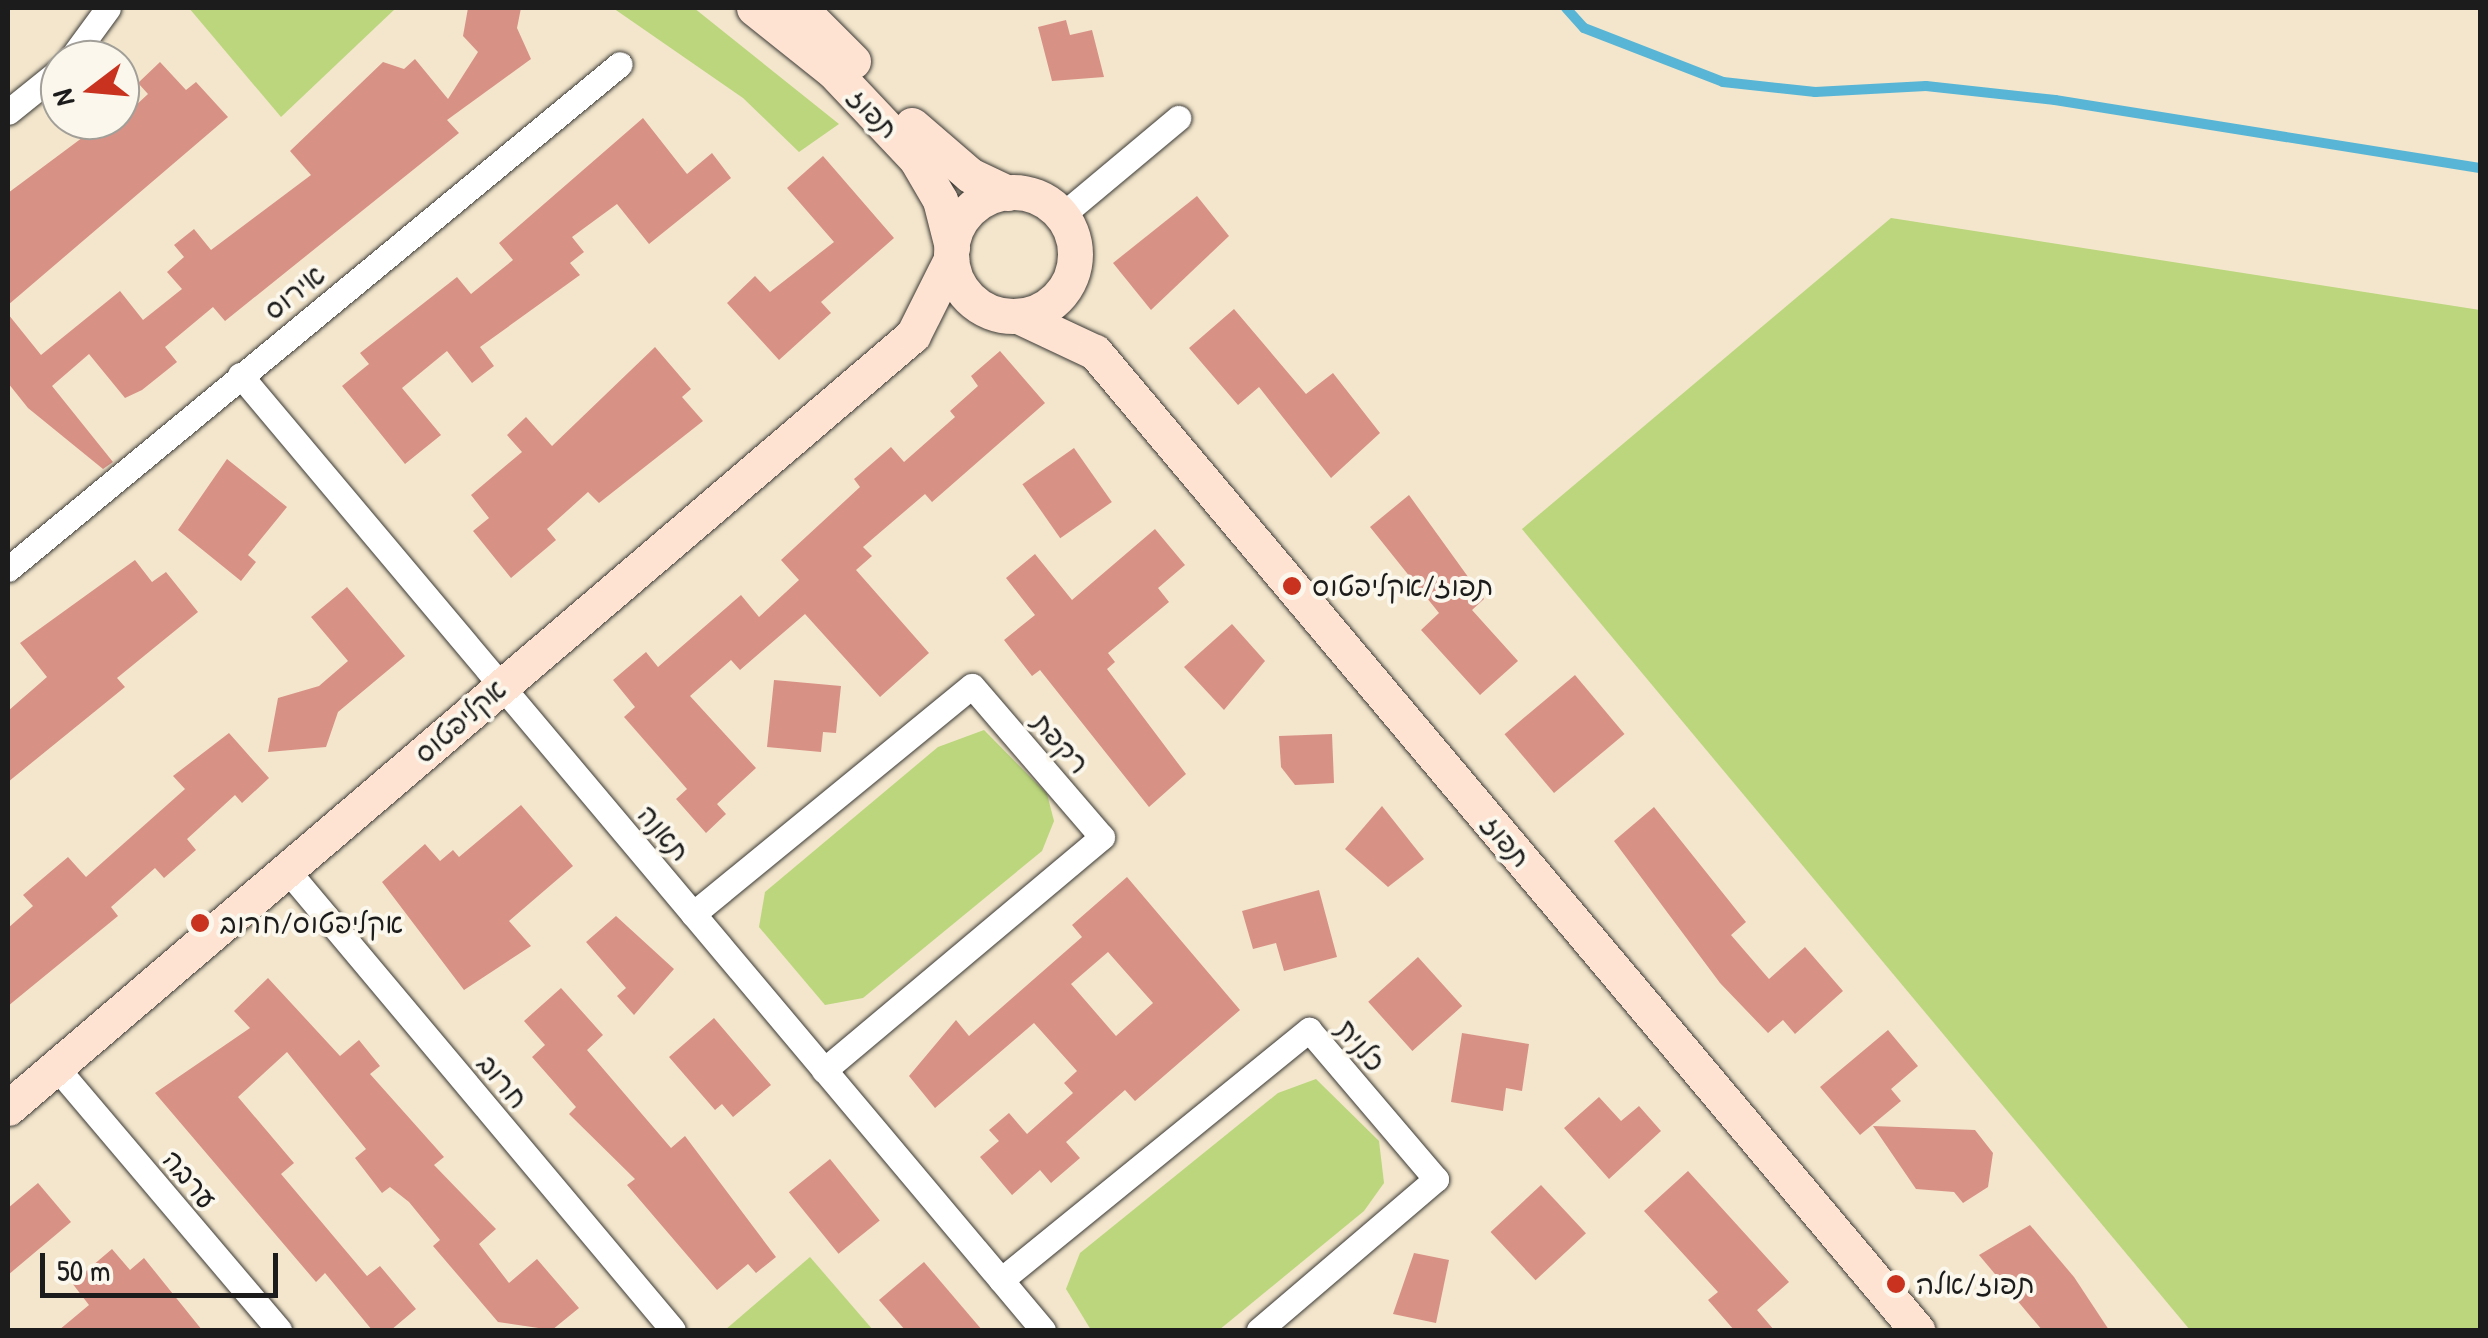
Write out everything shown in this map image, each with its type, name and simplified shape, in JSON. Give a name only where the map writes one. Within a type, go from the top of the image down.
[{"type":"street","points":[[85,40],[108,8]]},
{"type":"street","name":"תפוז","points":[[754,8],[833,71],[916,158],[940,200],[952,253]]},
{"type":"street","name":"תפוז","points":[[800,8],[928,142],[1008,192]]},
{"type":"street","name":"אירוס","points":[[10,562],[620,64]]},
{"type":"street","points":[[8,112],[40,86]]},
{"type":"street","points":[[1062,216],[1178,118]]},
{"type":"street","points":[[1008,192],[1062,216],[1073,270],[1052,303],[1012,316],[973,302],[952,253],[966,214],[1008,192]]},
{"type":"street","name":"אקליפטוס","points":[[8,1108],[913,335],[952,253]]},
{"type":"street","name":"תפוז","points":[[1073,270],[1095,352],[1917,1330]]},
{"type":"street","name":"תפוז","points":[[1012,316],[1095,352]]},
{"type":"street","name":"אקליפטוס","points":[[913,335],[1012,316]]},
{"type":"street","name":"תאנה","points":[[240,375],[1043,1330]]},
{"type":"street","name":"רקפת","points":[[693,914],[972,686],[1102,837],[824,1070]]},
{"type":"street","name":"חרוב","points":[[286,870],[672,1330]]},
{"type":"street","name":"כלנית","points":[[1001,1280],[1309,1030],[1436,1180],[1259,1330]]},
{"type":"street","name":"ערבה","points":[[56,1067],[278,1330]]},
{"type":"green space","points":[[189,8],[396,8],[281,117]]},
{"type":"green space","points":[[613,8],[694,8],[839,124],[799,152],[743,98]]},
{"type":"green space","points":[[1891,218],[2480,310],[2480,1330],[2190,1330],[1522,529]]},
{"type":"green space","points":[[984,730],[1047,794],[1054,821],[1042,851],[863,998],[825,1005],[759,927],[765,892],[938,747]]},
{"type":"green space","points":[[1316,1079],[1379,1141],[1384,1183],[1364,1211],[1219,1330],[1091,1330],[1066,1289],[1080,1253],[1278,1093]]},
{"type":"green space","points":[[810,1257],[873,1330],[725,1330]]},
{"type":"building","points":[[468,8],[521,8],[517,28],[531,59],[447,120],[459,133],[225,321],[213,307],[165,347],[177,362],[142,390],[125,398],[89,354],[52,386],[113,462],[103,469],[28,408],[8,383],[8,314],[41,355],[120,291],[143,320],[182,289],[167,272],[184,257],[174,245],[194,229],[211,250],[311,175],[290,151],[383,62],[404,69],[415,59],[448,99],[478,52],[463,36]]},
{"type":"building","points":[[1066,20],[1070,35],[1092,30],[1104,77],[1052,81],[1038,27]]},
{"type":"building","points":[[160,62],[186,90],[196,82],[228,117],[8,305],[8,193],[79,140],[140,140],[140,101],[148,94],[140,81]]},
{"type":"building","points":[[643,118],[687,174],[712,153],[731,178],[649,244],[617,204],[572,237],[584,252],[570,263],[580,275],[480,347],[494,366],[472,383],[447,351],[402,388],[441,435],[405,464],[342,386],[369,364],[360,353],[457,277],[471,294],[513,260],[499,243]]},
{"type":"building","points":[[823,156],[894,238],[821,302],[831,313],[779,360],[727,303],[755,276],[770,292],[834,242],[787,188]]},
{"type":"building","points":[[1197,196],[1229,236],[1151,310],[1113,263]]},
{"type":"building","points":[[1234,309],[1306,394],[1333,373],[1380,433],[1331,478],[1259,387],[1238,405],[1189,348]]},
{"type":"building","points":[[655,347],[691,389],[682,397],[703,421],[599,503],[588,492],[547,529],[556,540],[511,578],[473,531],[489,518],[471,495],[522,452],[507,435],[526,417],[552,446]]},
{"type":"building","points":[[1000,351],[1045,403],[932,502],[925,494],[863,547],[872,556],[856,570],[929,653],[880,697],[805,614],[740,670],[731,660],[690,696],[756,768],[717,804],[726,814],[706,833],[676,799],[687,789],[624,717],[635,707],[613,680],[646,652],[658,667],[741,595],[759,617],[799,580],[781,560],[860,487],[854,479],[891,447],[904,462],[955,417],[950,411],[978,386],[971,376]]},
{"type":"building","points":[[1074,448],[1112,502],[1060,538],[1022,484]]},
{"type":"building","points":[[227,459],[287,507],[248,555],[256,562],[241,581],[178,530]]},
{"type":"building","points":[[1409,495],[1484,599],[1472,610],[1518,661],[1480,695],[1421,630],[1439,613],[1370,527]]},
{"type":"building","points":[[1155,529],[1185,565],[1158,588],[1169,602],[1108,653],[1115,662],[1107,669],[1186,774],[1149,807],[1040,670],[1032,676],[1004,640],[1035,615],[1006,578],[1035,554],[1072,600]]},
{"type":"building","points":[[135,560],[152,582],[166,572],[198,612],[117,678],[125,687],[8,782],[8,711],[47,677],[20,643]]},
{"type":"building","points":[[347,587],[405,656],[338,712],[326,747],[268,752],[278,698],[319,686],[348,661],[311,617]]},
{"type":"building","points":[[1232,624],[1265,661],[1224,710],[1184,667]]},
{"type":"building","points":[[1575,675],[1624,734],[1554,793],[1505,734]]},
{"type":"building","points":[[774,680],[841,686],[836,733],[823,732],[821,752],[767,747]]},
{"type":"building","points":[[229,733],[269,778],[242,803],[235,795],[187,839],[196,850],[164,878],[155,868],[111,907],[118,916],[8,1006],[8,928],[33,906],[23,895],[68,857],[86,877],[185,789],[173,776]]},
{"type":"building","points":[[1332,734],[1334,783],[1295,785],[1281,767],[1279,736]]},
{"type":"building","points":[[521,805],[573,866],[509,921],[531,946],[464,990],[382,882],[425,844],[440,861],[453,850],[459,857]]},
{"type":"building","points":[[1382,806],[1424,859],[1388,887],[1345,849]]},
{"type":"building","points":[[1654,807],[1746,922],[1731,935],[1769,979],[1805,947],[1843,991],[1795,1034],[1783,1020],[1768,1033],[1720,983],[1614,841]]},
{"type":"building","points":[[1127,877],[1240,1010],[1135,1101],[1125,1090],[1066,1142],[1080,1158],[1051,1183],[1040,1170],[1012,1195],[980,1157],[999,1141],[989,1130],[1009,1113],[1027,1134],[1073,1093],[1064,1083],[1077,1071],[1034,1023],[935,1108],[909,1076],[956,1020],[969,1036],[1082,937],[1072,925]],"holes":[[[1108,952],[1153,1003],[1116,1036],[1071,984]]]},
{"type":"building","points":[[1319,890],[1337,957],[1284,971],[1276,943],[1253,949],[1242,911]]},
{"type":"building","points":[[616,916],[674,969],[634,1015],[617,996],[626,988],[586,942]]},
{"type":"building","points":[[1418,957],[1462,1006],[1412,1051],[1368,1002]]},
{"type":"building","points":[[268,978],[340,1056],[359,1040],[380,1066],[370,1074],[444,1157],[434,1165],[496,1229],[479,1244],[509,1283],[537,1259],[579,1308],[552,1330],[498,1322],[433,1246],[440,1240],[409,1202],[390,1187],[382,1193],[355,1158],[366,1149],[287,1052],[238,1097],[294,1163],[281,1174],[367,1276],[380,1266],[416,1309],[391,1330],[372,1330],[325,1273],[316,1282],[155,1093],[250,1028],[234,1011]]},
{"type":"building","points":[[561,988],[603,1035],[587,1050],[671,1148],[685,1136],[776,1257],[756,1273],[748,1264],[717,1290],[627,1185],[635,1179],[569,1114],[576,1107],[532,1057],[545,1045],[524,1021]]},
{"type":"building","points":[[714,1018],[771,1085],[733,1117],[722,1104],[715,1110],[669,1057]]},
{"type":"building","points":[[1888,1030],[1918,1066],[1891,1089],[1901,1101],[1860,1135],[1820,1087]]},
{"type":"building","points":[[1462,1033],[1529,1044],[1522,1091],[1506,1088],[1503,1111],[1451,1102]]},
{"type":"building","points":[[1599,1097],[1621,1121],[1639,1106],[1661,1131],[1609,1179],[1564,1128]]},
{"type":"building","points":[[1873,1126],[1975,1130],[1993,1153],[1988,1187],[1963,1203],[1954,1192],[1916,1189]]},
{"type":"building","points":[[830,1159],[880,1220],[839,1254],[789,1192]]},
{"type":"building","points":[[1688,1171],[1789,1282],[1757,1310],[1774,1330],[1734,1330],[1708,1300],[1718,1292],[1644,1211]]},
{"type":"building","points":[[38,1183],[71,1222],[8,1275],[8,1208]]},
{"type":"building","points":[[1541,1185],[1586,1233],[1536,1280],[1491,1232]]},
{"type":"building","points":[[2030,1225],[2074,1277],[2109,1330],[2042,1330],[1979,1255]]},
{"type":"building","points":[[112,1249],[130,1270],[144,1258],[202,1330],[59,1330],[89,1305],[72,1283]]},
{"type":"building","points":[[1414,1253],[1449,1260],[1436,1323],[1393,1314]]},
{"type":"building","points":[[924,1262],[982,1330],[905,1330],[879,1300]]},
{"type":"waterway","points":[[1566,8],[1584,28],[1723,82],[1815,92],[1926,86],[2055,100],[2480,168]]},
{"type":"place","name":"תפוז/אקליפטוס","points":[[1292,586]]},
{"type":"place","name":"אקליפטוס/חרוב","points":[[200,923]]},
{"type":"place","name":"תפוז/אלה","points":[[1896,1284]]}]
